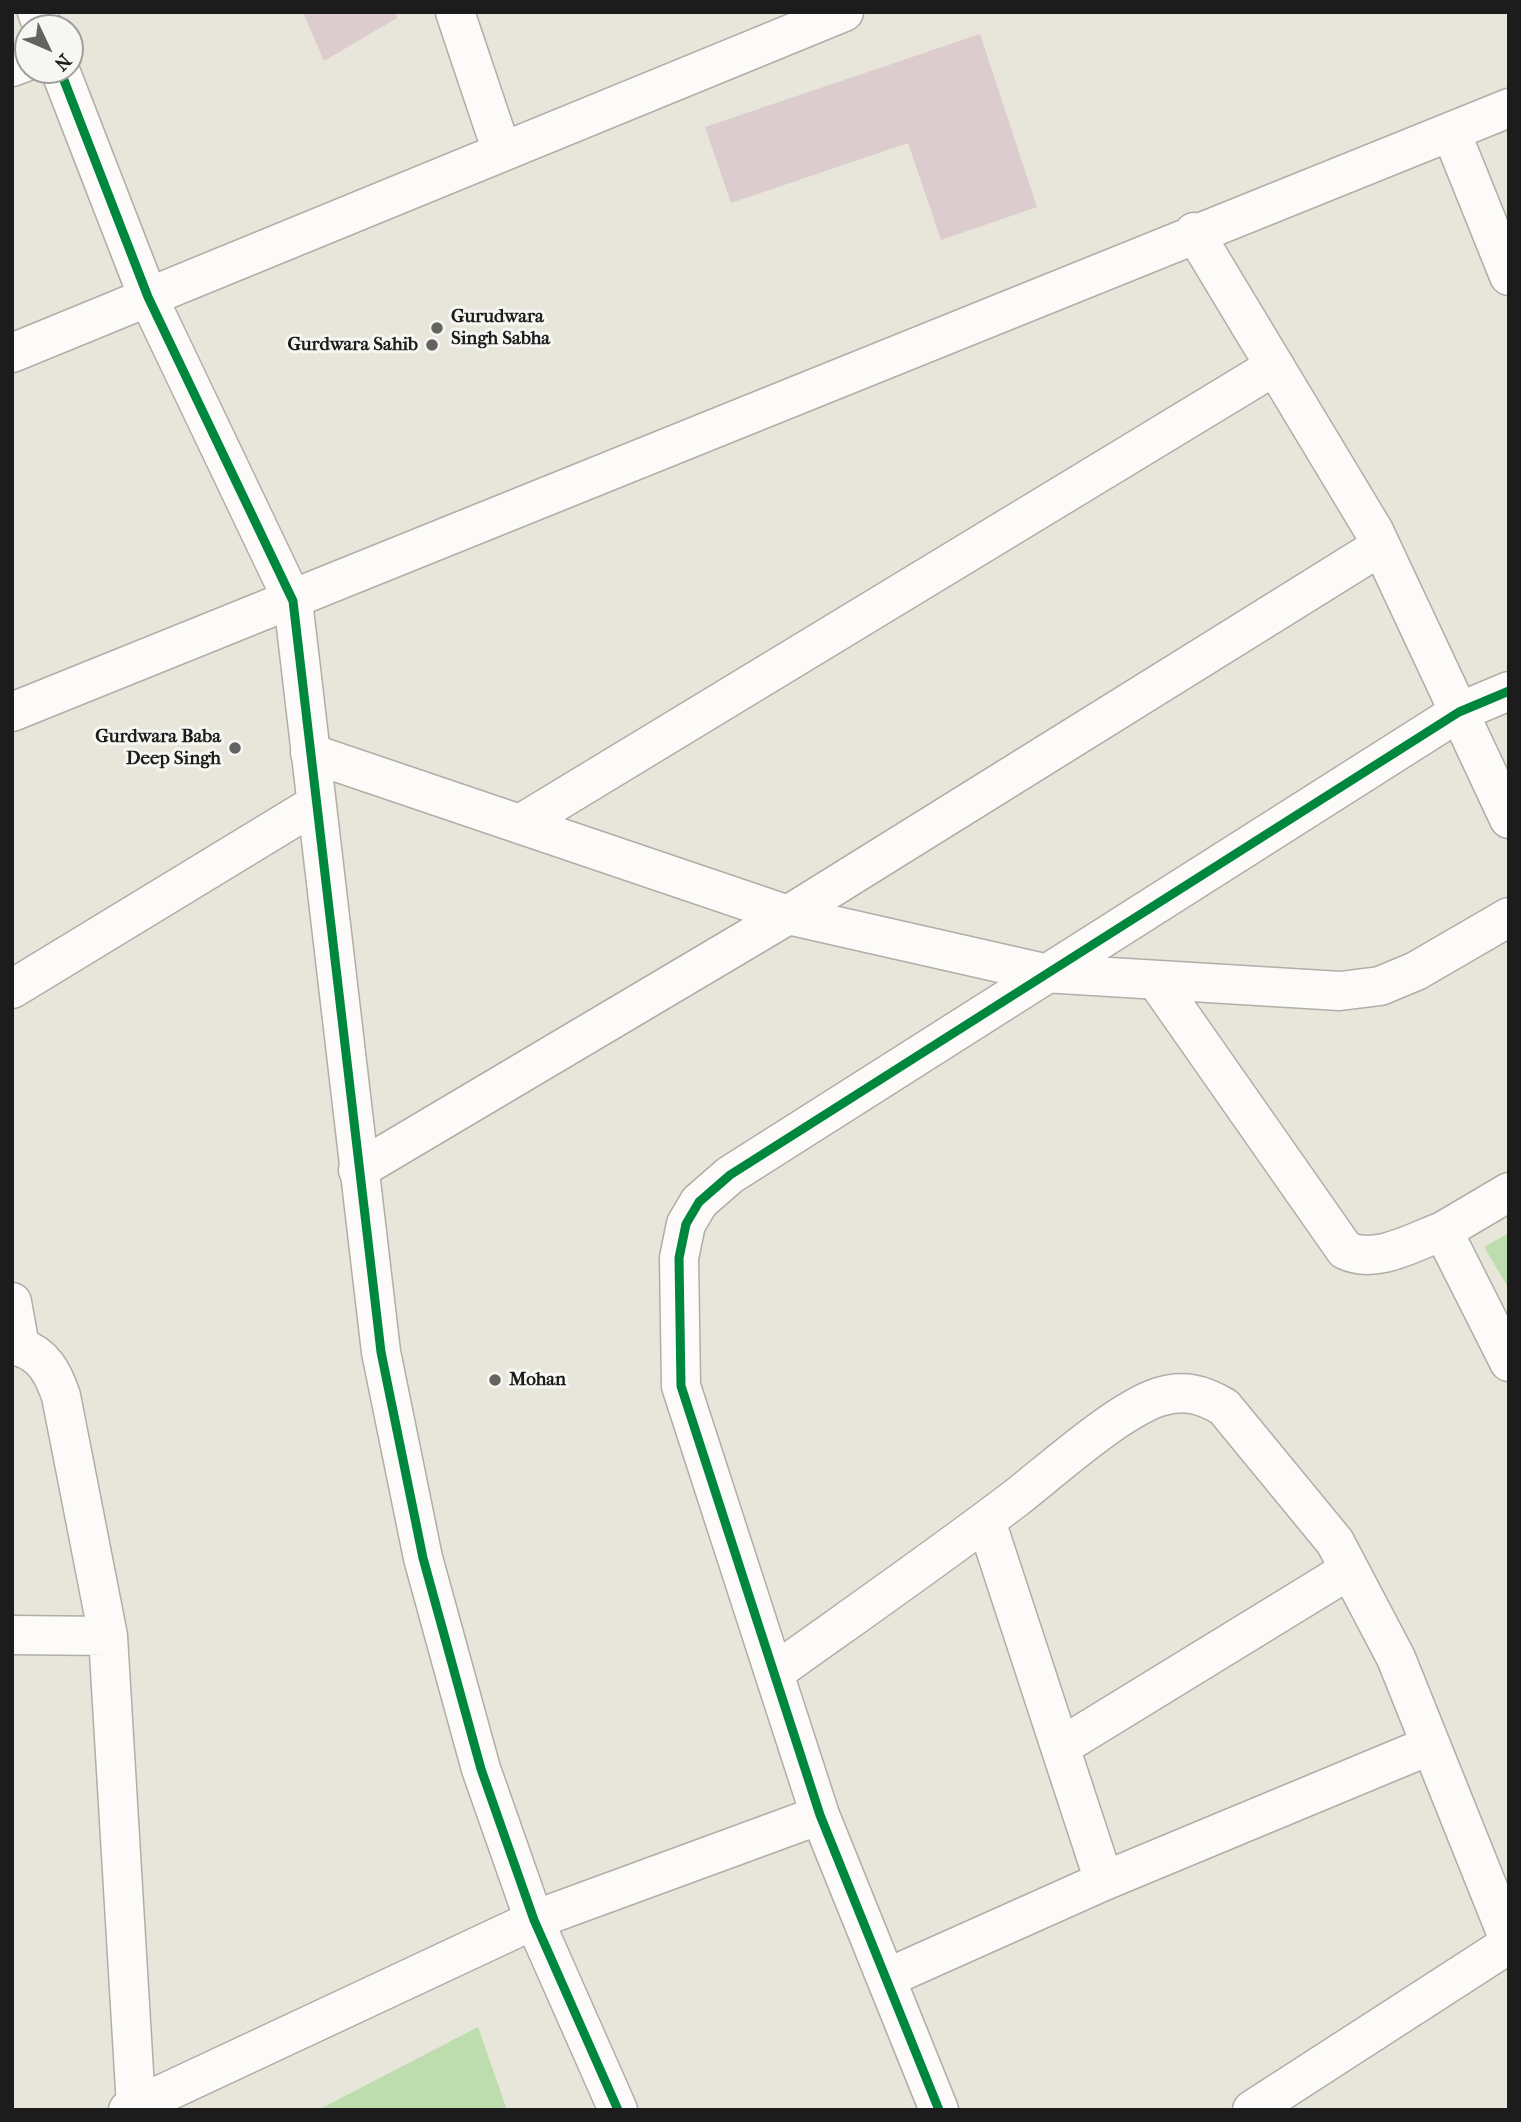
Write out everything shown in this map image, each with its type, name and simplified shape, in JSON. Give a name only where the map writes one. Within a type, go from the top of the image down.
[{"type":"street","points":[[455,12],[502,152]]},
{"type":"street","points":[[12,353],[502,152],[798,21],[844,12]]},
{"type":"street","points":[[64,84],[148,297],[293,601],[381,1352],[423,1558],[481,1769],[534,1920],[618,2110]]},
{"type":"street","points":[[12,712],[293,601],[1194,233],[1509,108]]},
{"type":"street","points":[[1451,132],[1509,276]]},
{"type":"street","points":[[1194,233],[1381,546],[1509,820]]},
{"type":"street","points":[[520,824],[1275,366]]},
{"type":"street","points":[[358,1170],[788,915],[1381,546]]},
{"type":"street","points":[[939,2110],[820,1815],[681,1386],[679,1258],[686,1224],[699,1202],[730,1175],[1044,973],[1459,712],[1509,691]]},
{"type":"street","points":[[310,753],[788,915],[1044,973],[1340,991],[1380,986],[1416,971],[1509,918]]},
{"type":"street","points":[[12,989],[316,804]]},
{"type":"street","points":[[1156,980],[1345,1250],[1359,1257],[1380,1254],[1443,1231],[1509,1192]]},
{"type":"street","points":[[1443,1231],[1509,1362]]},
{"type":"street","points":[[12,1302],[16,1348],[33,1351],[48,1367],[61,1396],[108,1636],[132,2108],[534,1920],[820,1815]]},
{"type":"street","points":[[774,1673],[986,1521],[1129,1411],[1157,1397],[1181,1391],[1209,1398],[1224,1407],[1335,1542],[1396,1658],[1509,1942],[1252,2110]]},
{"type":"street","points":[[986,1521],[1062,1746],[1104,1881]]},
{"type":"street","points":[[1062,1746],[1349,1570]]},
{"type":"street","points":[[12,1635],[108,1636]]},
{"type":"street","points":[[887,1978],[1104,1881],[1431,1745]]},
{"type":"green space","points":[[1509,1233],[1509,1289],[1484,1247]]},
{"type":"green space","points":[[478,2027],[507,2110],[318,2110]]},
{"type":"building","points":[[311,12],[396,12],[397,18],[324,61],[304,15]]},
{"type":"building","points":[[980,34],[1037,207],[941,240],[908,143],[731,203],[705,127]]},
{"type":"cycle path","points":[[65,84],[148,297],[293,601],[381,1352],[423,1558],[481,1769],[534,1920],[618,2110]]},
{"type":"cycle path","points":[[939,2110],[820,1815],[681,1386],[679,1258],[686,1224],[699,1202],[730,1175],[1459,712],[1509,691]]},
{"type":"place","name":"Gurudwara Singh Sabha","points":[[437,328]]},
{"type":"place","name":"Gurdwara Sahib","points":[[432,345]]},
{"type":"place","name":"Gurdwara Baba Deep Singh","points":[[235,748]]},
{"type":"place","name":"Mohan","points":[[495,1380]]}]
